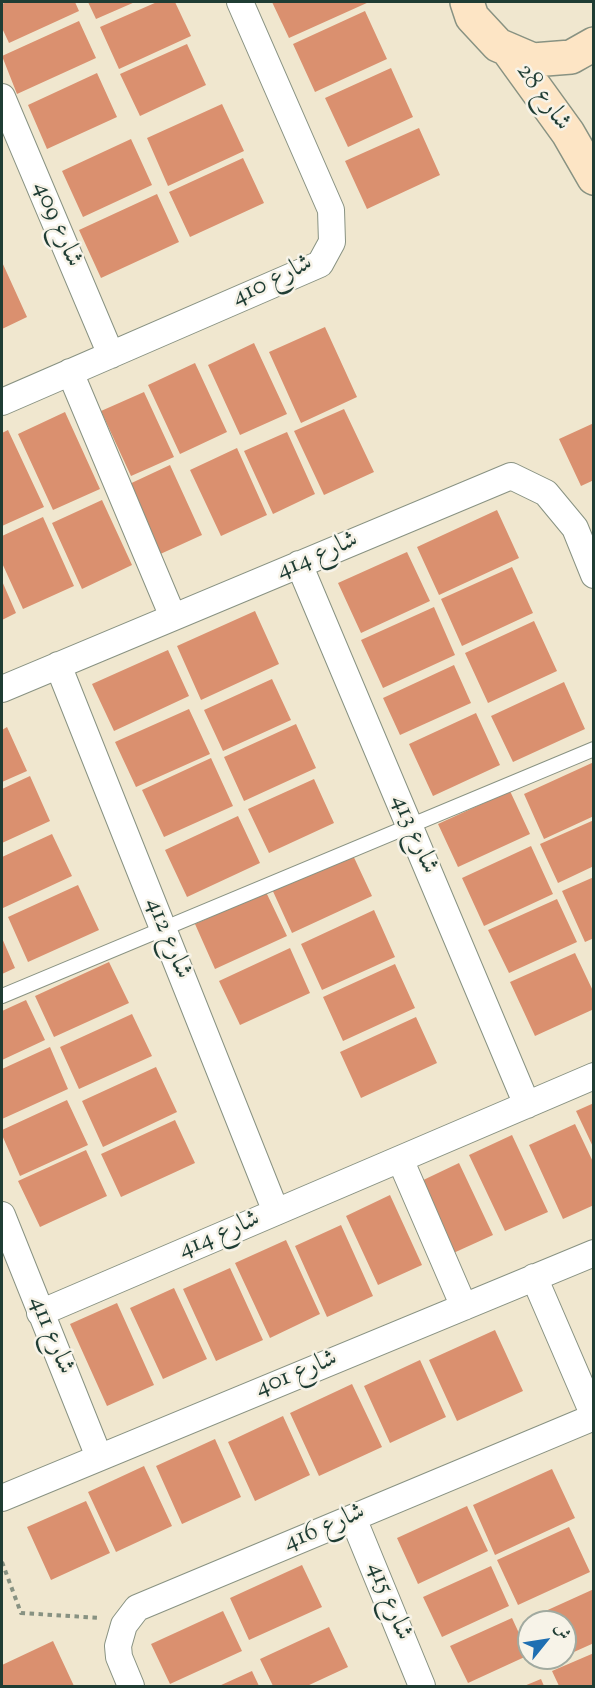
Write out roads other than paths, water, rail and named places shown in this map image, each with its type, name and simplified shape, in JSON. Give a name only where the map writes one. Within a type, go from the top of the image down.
[{"type":"street","name":"شارع 410","points":[[2,402],[320,264],[332,242],[331,210],[240,2]]},
{"type":"street","points":[[467,2],[472,17],[498,45],[533,60],[571,57],[594,44]]},
{"type":"street","name":"شارع 28","points":[[508,50],[568,133],[594,178]]},
{"type":"street","name":"شارع 409","points":[[4,110],[111,355]]},
{"type":"street","points":[[70,372],[173,617]]},
{"type":"street","name":"شارع 414","points":[[2,689],[511,476],[546,494],[575,528],[594,574]]},
{"type":"street","name":"شارع 413","points":[[300,564],[527,1105]]},
{"type":"street","name":"شارع 412","points":[[58,665],[276,1212]]},
{"type":"street","name":"شارع 414","points":[[40,1313],[594,1077]]},
{"type":"street","points":[[400,1159],[464,1307]]},
{"type":"street","name":"شارع 411","points":[[2,1215],[99,1457]]},
{"type":"street","name":"شارع 401","points":[[2,1498],[594,1253]]},
{"type":"street","name":"شارع 416","points":[[131,1686],[119,1657],[120,1635],[123,1625],[137,1608],[594,1416],[534,1277]]},
{"type":"street","name":"شارع 415","points":[[353,1518],[422,1686]]},
{"type":"lane","points":[[2,996],[594,749]]}]
